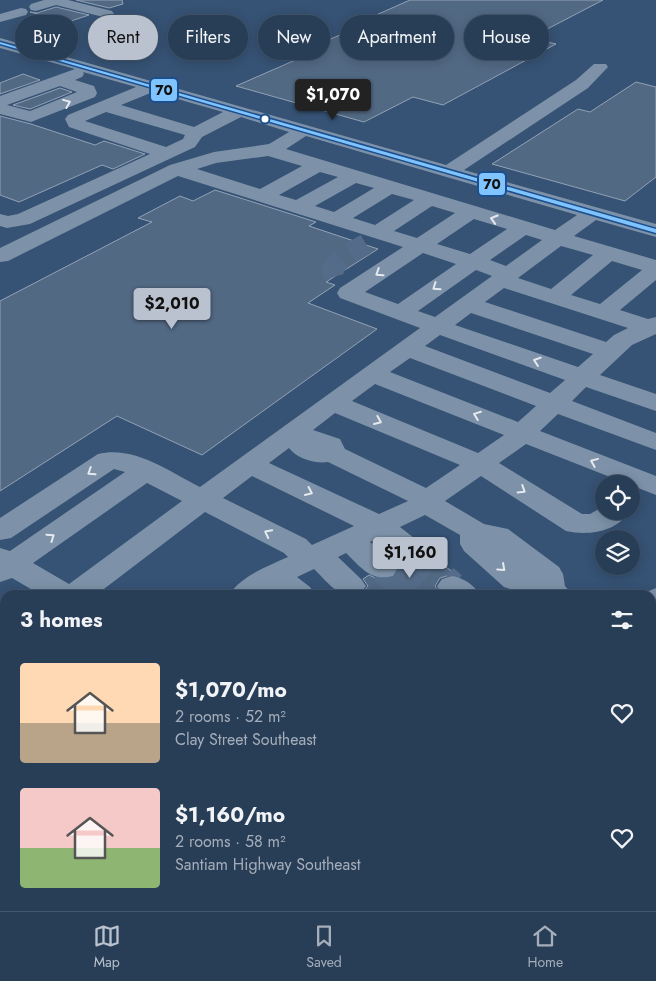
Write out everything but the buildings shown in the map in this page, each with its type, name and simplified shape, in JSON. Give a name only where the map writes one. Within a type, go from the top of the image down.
[{"type":"street","points":[[36,7],[55,1],[107,14]]},
{"type":"street","points":[[2,18],[21,12]]},
{"type":"street","points":[[0,43],[15,47]]},
{"type":"street","points":[[9,63],[16,60]]},
{"type":"street","points":[[58,60],[656,231]]},
{"type":"street","points":[[449,172],[582,84],[600,68]]},
{"type":"street","points":[[0,102],[89,69]]},
{"type":"street","points":[[0,108],[21,116],[31,117],[89,93],[88,90],[59,80]]},
{"type":"street","points":[[151,87],[74,119],[75,123],[262,196],[337,219],[375,237],[420,246],[472,262],[555,297],[654,326]]},
{"type":"street","points":[[105,106],[196,133]]},
{"type":"street","points":[[0,256],[172,161],[196,133],[238,112]]},
{"type":"street","points":[[0,220],[7,222],[23,220],[172,161],[214,158],[276,148],[304,130]]},
{"type":"street","points":[[268,150],[656,268]]},
{"type":"street","points":[[262,196],[318,165]]},
{"type":"street","points":[[300,208],[354,176]]},
{"type":"street","points":[[337,219],[390,187]]},
{"type":"street","points":[[375,237],[430,199]]},
{"type":"street","points":[[471,212],[420,246],[341,285],[400,313],[656,403]]},
{"type":"street","points":[[82,590],[249,464],[295,438],[333,403],[594,212]]},
{"type":"street","points":[[400,313],[522,228]]},
{"type":"street","points":[[555,297],[609,253]]},
{"type":"street","points":[[604,312],[656,268]]},
{"type":"street","points":[[468,304],[611,352]]},
{"type":"street","points":[[544,590],[515,580],[475,544],[475,531],[433,507],[432,501],[435,494],[481,464],[522,433],[623,340],[654,326]]},
{"type":"street","points":[[408,348],[656,442]]},
{"type":"street","points":[[372,374],[656,487]]},
{"type":"street","points":[[333,403],[481,464],[576,524],[596,523],[601,520]]},
{"type":"street","points":[[295,438],[302,448],[320,455],[332,453],[432,501]]},
{"type":"street","points":[[0,531],[108,460],[125,461],[295,546],[313,557],[350,586]]},
{"type":"street","points":[[249,464],[379,526],[412,552]]},
{"type":"street","points":[[4,565],[145,471]]},
{"type":"street","points":[[640,497],[656,487]]},
{"type":"street","points":[[253,590],[275,574],[432,501]]},
{"type":"street","points":[[349,540],[382,569]]},
{"type":"street","points":[[4,565],[55,590]]},
{"type":"street","points":[[275,574],[293,590]]},
{"type":"tunnel","points":[[334,277],[332,271],[338,262],[366,244]]},
{"type":"tunnel","points":[[412,552],[453,586]]},
{"type":"tunnel","points":[[382,569],[403,587]]},
{"type":"tunnel","points":[[401,586],[406,590]]},
{"type":"transit line","name":"70","points":[[0,43],[656,231]]}]
